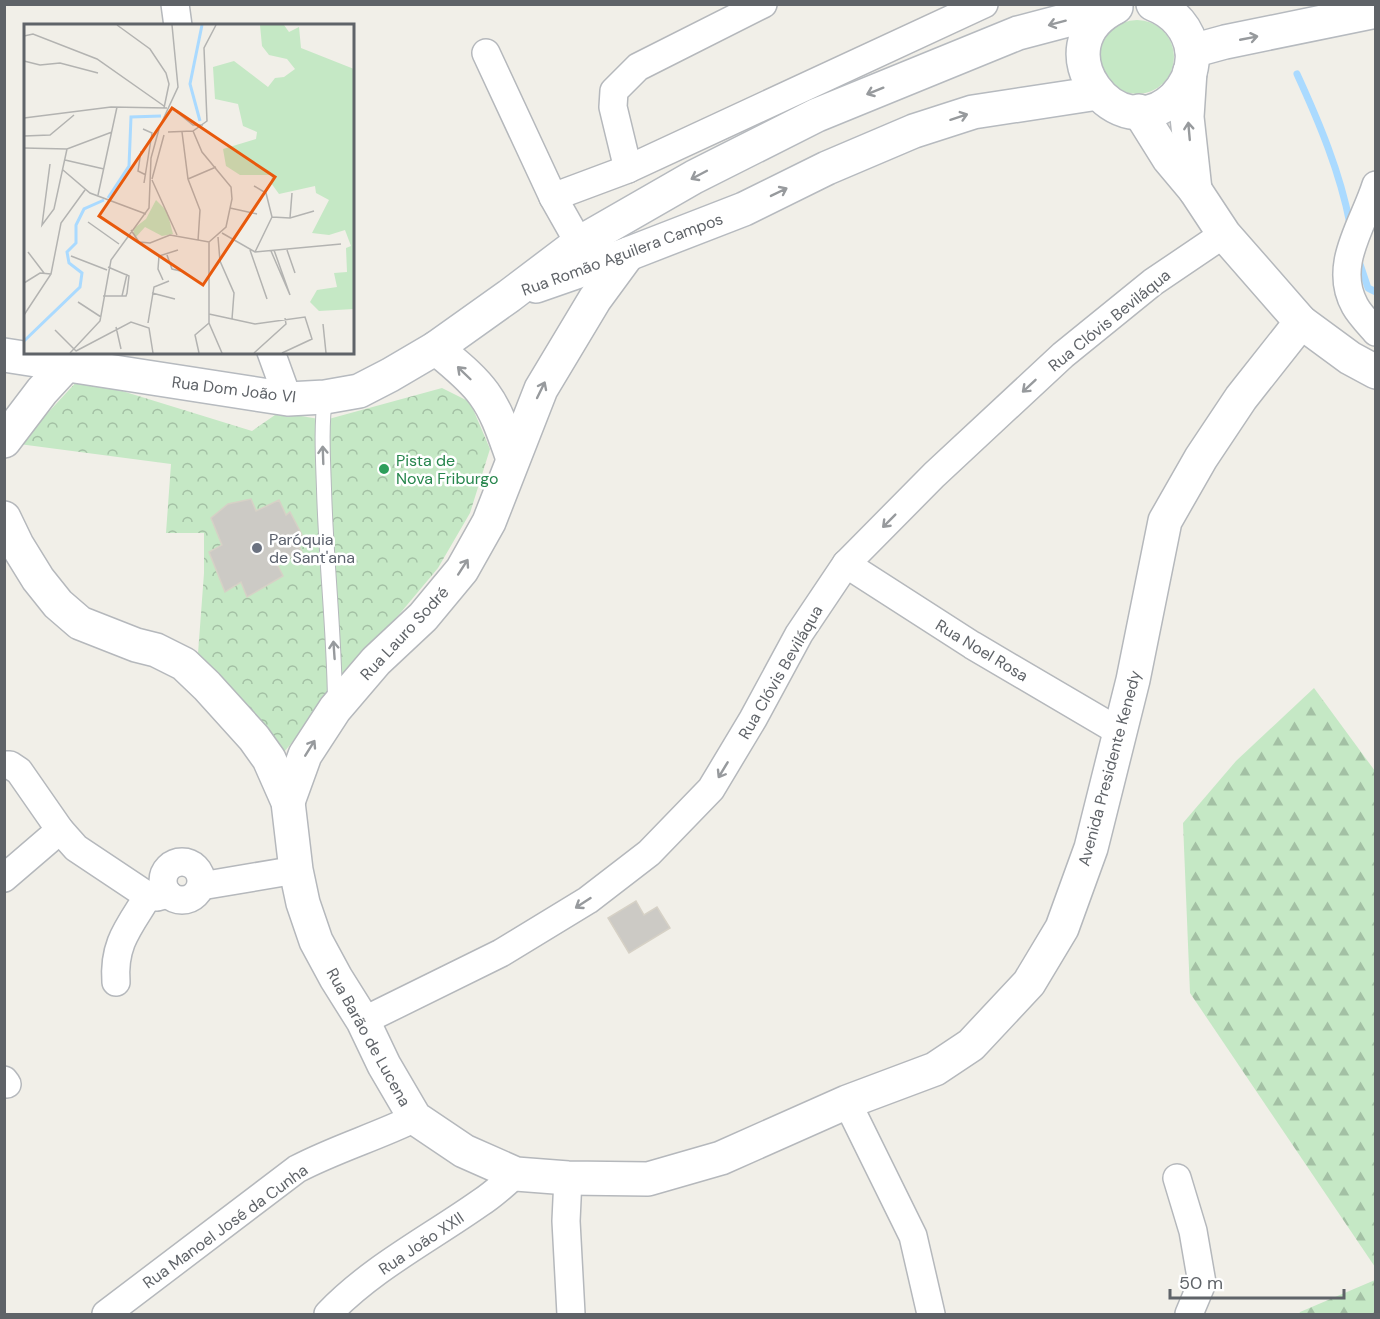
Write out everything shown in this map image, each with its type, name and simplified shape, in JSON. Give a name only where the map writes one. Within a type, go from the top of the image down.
[{"type":"street","points":[[175,4],[178,24]]},
{"type":"street","points":[[628,169],[613,107],[614,91],[638,67],[764,4]]},
{"type":"street","points":[[553,197],[628,169],[984,4]]},
{"type":"street","points":[[1153,4],[1168,12],[1187,33],[1191,61],[1187,117],[1195,190]]},
{"type":"street","points":[[1118,6],[1096,22],[1085,41],[1084,63],[1091,84],[1098,93],[1116,107],[1139,111],[1150,110],[1171,100],[1186,82],[1191,61],[1225,42],[1375,15]]},
{"type":"street","name":"Rua Romão Aguilera Campos","points":[[509,296],[579,243],[694,177],[817,115],[1018,33],[1118,6]]},
{"type":"street","points":[[486,53],[553,197],[579,243]]},
{"type":"street","name":"Rua Romão Aguilera Campos","points":[[509,296],[628,254],[744,209],[827,168],[914,131],[973,112],[1098,93]]},
{"type":"street","points":[[1139,111],[1169,159],[1195,190],[1224,234],[1301,322],[1350,358],[1376,372]]},
{"type":"street","points":[[1374,190],[1351,244],[1347,283],[1355,306],[1376,332]]},
{"type":"street","name":"Rua Clóvis Beviláqua","points":[[363,1021],[501,953],[588,900],[649,853],[711,789],[753,719],[799,634],[846,564],[934,475],[1063,354],[1153,282],[1224,234]]},
{"type":"street","name":"Rua Lauro Sodré","points":[[288,802],[305,755],[335,709],[376,661],[423,617],[462,570],[489,522],[541,389],[595,299],[628,254]]},
{"type":"street","name":"Rua Dom João VI","points":[[4,355],[288,399],[325,397],[359,391],[435,348],[509,296]]},
{"type":"street","name":"Avenida Presidente Kenedy","points":[[568,1178],[648,1179],[721,1158],[847,1102],[935,1069],[971,1045],[1029,983],[1062,928],[1087,858],[1120,732],[1166,521],[1201,458],[1241,398],[1301,322]]},
{"type":"street","points":[[435,348],[484,394],[498,418],[513,459]]},
{"type":"street","points":[[272,354],[288,399]]},
{"type":"street","points":[[4,441],[42,391],[66,365]]},
{"type":"street","points":[[4,518],[38,579],[58,604],[80,623],[136,645],[156,650],[184,664],[207,686],[254,738],[268,759],[288,802]]},
{"type":"street","name":"Rua Noel Rosa","points":[[846,564],[972,645],[1120,732]]},
{"type":"street","points":[[4,765],[10,765],[19,771],[60,830],[76,848],[158,895]]},
{"type":"street","name":"Rua Barão de Lucena","points":[[288,802],[296,870],[303,903],[316,941],[363,1021],[393,1083],[415,1118],[464,1151],[516,1174],[568,1178]]},
{"type":"street","points":[[4,878],[60,830]]},
{"type":"street","points":[[116,982],[115,963],[120,945],[158,895],[167,869],[178,861],[191,864],[200,873],[201,886],[296,870]]},
{"type":"street","points":[[847,1102],[913,1236],[931,1314]]},
{"type":"street","name":"Rua Manoel José da Cunha","points":[[106,1314],[297,1169],[326,1154],[380,1135],[415,1118]]},
{"type":"street","name":"Rua João XXII","points":[[328,1314],[371,1276],[407,1250],[482,1203],[516,1174]]},
{"type":"street","points":[[568,1178],[566,1221],[571,1314]]},
{"type":"street","points":[[1177,1178],[1193,1231],[1202,1283],[1189,1314]]},
{"type":"lane","points":[[325,397],[322,424],[335,664],[335,709]]},
{"type":"green space","points":[[1137,20],[1151,23],[1163,31],[1171,43],[1174,57],[1171,71],[1163,83],[1151,91],[1137,94],[1123,91],[1111,83],[1103,71],[1100,57],[1103,43],[1111,31],[1123,23]]},
{"type":"green space","points":[[80,378],[252,431],[275,415],[325,420],[442,388],[470,402],[490,449],[470,513],[438,568],[279,758],[197,667],[204,573],[204,533],[166,533],[171,464],[19,444]]},
{"type":"green space","points":[[1314,688],[1375,771],[1375,1267],[1190,993],[1183,823],[1236,761]]},
{"type":"green space","points":[[1375,1280],[1375,1314],[1299,1314],[1300,1312]]},
{"type":"building","name":"Paróquia de Sant'ana","points":[[251,499],[256,511],[279,500],[286,515],[290,512],[302,535],[294,538],[302,552],[276,562],[283,576],[247,597],[241,582],[225,592],[209,552],[222,545],[211,518],[228,504]]},
{"type":"building","points":[[636,901],[644,915],[657,907],[670,928],[629,953],[608,918]]},
{"type":"waterway","points":[[1297,74],[1328,148],[1341,185],[1350,224]]},
{"type":"waterway","points":[[1359,261],[1368,288],[1376,292]]},
{"type":"place","name":"Pista de Nova Friburgo","points":[[384,469]]},
{"type":"place","name":"Paróquia de Sant'ana","points":[[257,548]]}]
